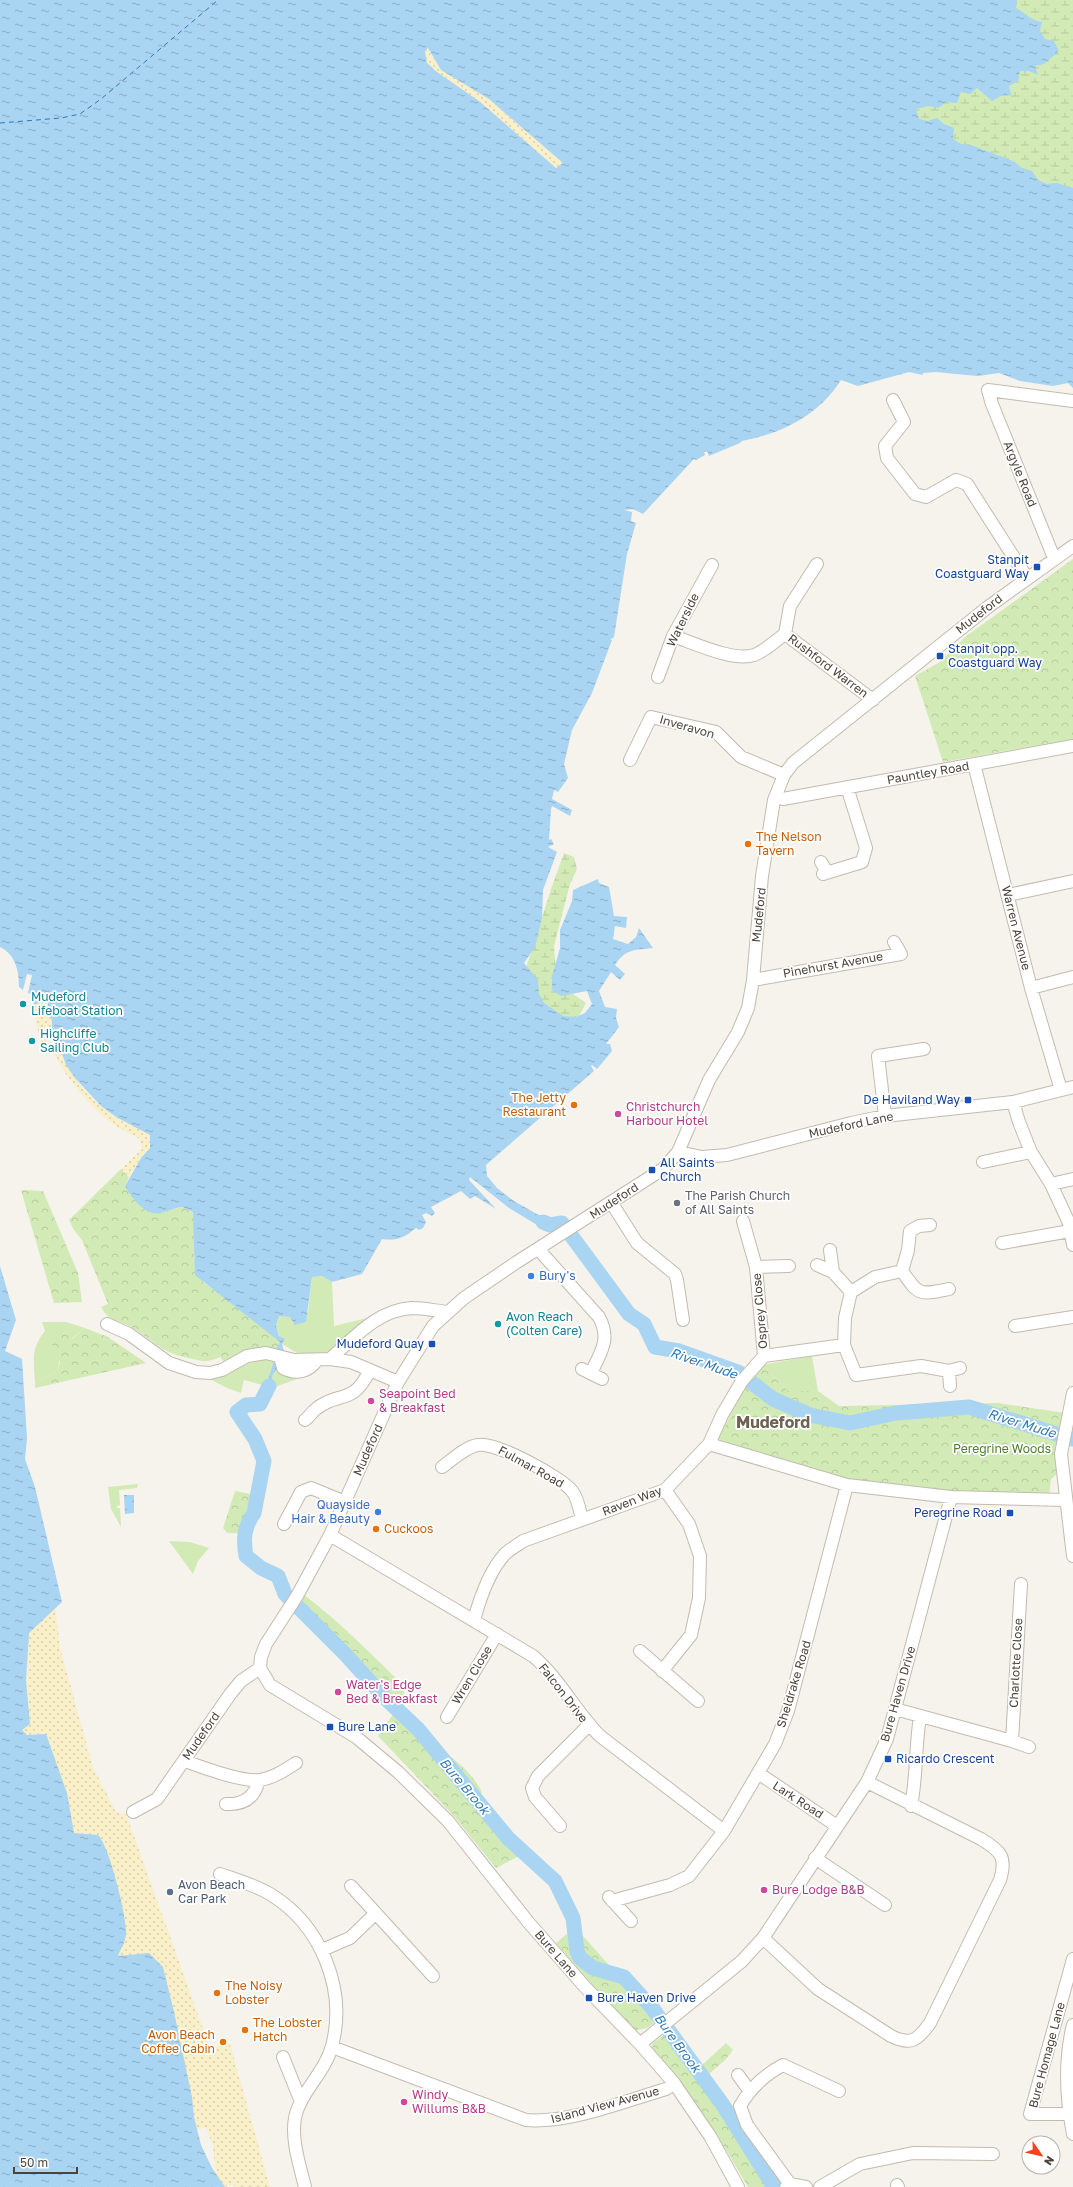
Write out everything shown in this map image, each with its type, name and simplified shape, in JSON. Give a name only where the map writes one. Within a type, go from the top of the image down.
[{"type":"street","name":"Argyle Road","points":[[1054,558],[992,404],[988,390],[1073,401]]},
{"type":"street","points":[[893,400],[904,422],[885,446],[887,458],[915,494],[926,497],[956,480],[967,484],[1027,578]]},
{"type":"street","name":"Mudeford","points":[[133,1812],[157,1800],[241,1681],[260,1668],[261,1657],[266,1644],[290,1607],[330,1535],[398,1382],[433,1326],[470,1294],[663,1169],[678,1152],[709,1080],[738,1032],[748,1008],[753,980],[757,926],[768,834],[774,800],[784,775],[794,763],[968,622],[1054,558],[1073,546]]},
{"type":"street","points":[[785,634],[790,606],[817,564]]},
{"type":"street","name":"Waterside","points":[[658,677],[673,636],[712,565]]},
{"type":"street","name":"Rushford Warren","points":[[673,636],[726,654],[746,656],[760,653],[785,634],[873,700]]},
{"type":"street","name":"Inveravon","points":[[630,760],[650,717],[716,732],[741,757],[784,775]]},
{"type":"street","name":"Pauntley Road","points":[[783,798],[1073,746]]},
{"type":"street","name":"Warren Avenue","points":[[974,764],[1031,988],[1061,1090]]},
{"type":"street","points":[[824,870],[862,862],[866,848],[847,787]]},
{"type":"street","points":[[1008,895],[1073,881]]},
{"type":"street","name":"Pinehurst Avenue","points":[[753,980],[901,954],[894,942]]},
{"type":"street","points":[[1031,988],[1073,977]]},
{"type":"street","points":[[885,1116],[878,1056],[924,1049]]},
{"type":"street","name":"Mudeford Lane","points":[[678,1152],[702,1157],[727,1155],[851,1123],[885,1116],[1013,1102],[1073,1087]]},
{"type":"street","points":[[1013,1102],[1031,1152],[1051,1184],[1069,1223],[1073,1245]]},
{"type":"street","points":[[983,1162],[1031,1152]]},
{"type":"street","points":[[1051,1184],[1073,1179]]},
{"type":"street","points":[[611,1202],[637,1243],[675,1274],[683,1320]]},
{"type":"street","name":"Osprey Close","points":[[743,1221],[756,1267],[764,1356]]},
{"type":"street","points":[[902,1271],[908,1250],[910,1231],[919,1226],[930,1225]]},
{"type":"street","points":[[1002,1244],[1070,1231]]},
{"type":"street","points":[[538,1250],[598,1317],[605,1329],[603,1349],[592,1374]]},
{"type":"street","points":[[830,1250],[833,1272]]},
{"type":"street","points":[[817,1265],[833,1272],[851,1292]]},
{"type":"street","name":"Osprey Close","points":[[756,1267],[789,1266]]},
{"type":"street","points":[[902,1271],[915,1290],[926,1294],[949,1289]]},
{"type":"street","points":[[902,1271],[875,1277],[851,1292],[845,1318],[844,1345],[856,1375],[921,1366],[954,1369],[950,1386]]},
{"type":"street","points":[[330,1359],[374,1320],[395,1311],[412,1308],[448,1312]]},
{"type":"street","points":[[1015,1326],[1073,1317]]},
{"type":"street","points":[[107,1324],[129,1334],[169,1363],[196,1372],[210,1373],[222,1370],[248,1356],[266,1353],[294,1360],[330,1359],[351,1362],[398,1382]]},
{"type":"street","points":[[764,1356],[844,1345]]},
{"type":"street","name":"Raven Way","points":[[474,1620],[480,1598],[505,1554],[523,1542],[665,1490],[709,1444],[722,1415],[745,1377],[764,1356]]},
{"type":"street","points":[[305,1420],[316,1408],[357,1390],[364,1383],[370,1370]]},
{"type":"street","points":[[1073,1393],[1061,1454],[1065,1500],[1073,1556]]},
{"type":"street","name":"Fulmar Road","points":[[442,1467],[477,1445],[489,1444],[501,1448],[567,1487],[575,1496],[582,1520]]},
{"type":"street","points":[[709,1444],[847,1485],[951,1497],[1065,1500]]},
{"type":"street","name":"Sheldrake Road","points":[[630,1921],[610,1898],[670,1886],[689,1876],[724,1830],[775,1744],[788,1711],[847,1485]]},
{"type":"street","points":[[284,1524],[301,1492],[306,1489],[311,1488],[345,1502]]},
{"type":"street","points":[[662,1671],[691,1635],[699,1598],[700,1556],[688,1524],[665,1490]]},
{"type":"street","name":"Bure Haven Drive","points":[[640,2044],[742,1961],[763,1938],[867,1782],[882,1751],[895,1709],[951,1497]]},
{"type":"street","name":"Falcon Drive","points":[[330,1535],[520,1647],[544,1666],[589,1725],[600,1736],[724,1830]]},
{"type":"street","name":"Charlotte Close","points":[[1012,1741],[1021,1584]]},
{"type":"street","name":"Wren Close","points":[[447,1717],[497,1634]]},
{"type":"street","points":[[640,1651],[698,1701]]},
{"type":"street","name":"Bure Lane","points":[[260,1668],[270,1685],[356,1737],[398,1772],[448,1821],[529,1923],[580,1982],[640,2044],[674,2083],[710,2136],[738,2187]]},
{"type":"street","points":[[895,1709],[1029,1747]]},
{"type":"street","points":[[911,1806],[915,1788],[916,1738],[920,1717]]},
{"type":"street","points":[[560,1826],[535,1797],[532,1788],[538,1776],[589,1725]]},
{"type":"street","points":[[184,1761],[224,1774],[259,1780],[277,1775],[296,1763]]},
{"type":"street","name":"Lark Road","points":[[758,1773],[837,1826]]},
{"type":"street","points":[[226,1804],[237,1805],[249,1799],[256,1791],[259,1780]]},
{"type":"street","points":[[763,1938],[818,1990],[903,2042],[914,2040],[923,2033],[930,2023],[990,1902],[1004,1868],[1002,1856],[995,1847],[911,1806],[867,1782]]},
{"type":"street","points":[[815,1858],[885,1905]]},
{"type":"street","points":[[226,1880],[257,1888],[282,1903],[312,1935],[322,1950],[334,1984],[336,2004],[332,2047],[320,2073],[301,2102],[295,2121],[295,2136],[304,2187]]},
{"type":"street","points":[[351,1886],[433,1976]]},
{"type":"street","points":[[322,1950],[350,1938],[375,1914]]},
{"type":"street","name":"Bure Homage Lane","points":[[1069,2114],[1030,2114],[1073,1959]]},
{"type":"street","points":[[1073,2025],[1066,2067],[1069,2114],[1073,2134]]},
{"type":"street","name":"Island View Avenue","points":[[332,2047],[526,2120],[555,2120],[666,2088],[674,2083]]},
{"type":"street","points":[[283,2056],[301,2102]]},
{"type":"street","points":[[806,2187],[788,2185],[747,2125],[740,2106],[749,2090],[770,2072],[783,2065],[839,2091]]},
{"type":"street","points":[[738,2075],[749,2090]]},
{"type":"street","points":[[820,2187],[860,2164],[913,2153],[993,2154]]},
{"type":"green space","points":[[808,0],[1073,0],[1073,270],[947,256]]},
{"type":"green space","points":[[1073,559],[1073,739],[943,762],[915,676],[940,662],[965,637]]},
{"type":"green space","points":[[564,853],[574,857],[577,869],[570,884],[554,946],[557,983],[586,1003],[575,1024],[549,1017],[525,971]]},
{"type":"green space","points":[[121,1169],[129,1177],[125,1186],[160,1213],[182,1207],[193,1212],[196,1242],[194,1257],[203,1282],[243,1311],[280,1342],[276,1349],[262,1349],[226,1365],[220,1357],[210,1361],[204,1361],[183,1357],[167,1351],[133,1328],[111,1318],[104,1312],[101,1307],[108,1304],[82,1240],[74,1230],[69,1220]]},
{"type":"green space","points":[[21,1190],[43,1191],[78,1273],[82,1302],[54,1303]]},
{"type":"green space","points":[[322,1276],[332,1282],[334,1326],[367,1318],[367,1321],[346,1340],[330,1351],[313,1356],[304,1356],[282,1344],[276,1325],[279,1316],[290,1317],[308,1312],[312,1277]]},
{"type":"green space","points":[[42,1322],[66,1322],[85,1328],[71,1339],[63,1333],[58,1370],[35,1384],[34,1356],[37,1344],[45,1331]]},
{"type":"green space","points":[[85,1328],[108,1337],[146,1363],[35,1388],[35,1384],[58,1370],[60,1362],[51,1341],[55,1335],[63,1334],[72,1339]]},
{"type":"green space","points":[[812,1356],[818,1391],[788,1391],[762,1365]]},
{"type":"green space","points":[[268,1358],[274,1360],[266,1386],[244,1380],[241,1393],[227,1388],[208,1378],[246,1364]]},
{"type":"green space","name":"Peregrine Woods","points":[[762,1365],[788,1391],[818,1391],[839,1406],[998,1403],[1065,1413],[1058,1473],[1051,1479],[1049,1496],[953,1494],[847,1481],[716,1442],[743,1391]]},
{"type":"green space","points":[[279,1367],[297,1379],[275,1387],[270,1386],[273,1374]]},
{"type":"green space","points":[[138,1484],[137,1488],[119,1490],[120,1505],[117,1506],[117,1508],[120,1508],[121,1527],[111,1509],[108,1487]]},
{"type":"green space","points":[[235,1491],[251,1494],[241,1533],[227,1533],[223,1528]]},
{"type":"green space","points":[[169,1541],[190,1542],[209,1548],[198,1561],[193,1574]]},
{"type":"green space","points":[[303,1594],[342,1627],[404,1686],[404,1710],[432,1741],[460,1764],[474,1779],[482,1792],[480,1795],[522,1848],[521,1855],[496,1868],[453,1815],[378,1736],[398,1707],[299,1605]]},
{"type":"green space","points":[[575,1927],[658,2020],[647,2028],[632,2031],[556,1943]]},
{"type":"green space","points":[[671,2029],[700,2067],[726,2043],[733,2050],[725,2060],[708,2075],[735,2117],[780,2175],[786,2187],[748,2187],[704,2116],[680,2083],[653,2052],[652,2044]]},
{"type":"sand","points":[[428,48],[432,57],[489,99],[563,163],[556,168],[479,101],[437,72],[427,63],[425,51]]},
{"type":"sand","points":[[47,1001],[53,1034],[41,1046],[33,1005]]},
{"type":"sand","points":[[56,1038],[60,1050],[72,1073],[88,1093],[117,1118],[150,1135],[150,1148],[141,1158],[129,1177],[121,1169],[142,1149],[140,1139],[106,1119],[82,1095],[60,1065],[55,1055],[52,1046]]},
{"type":"sand","points":[[24,1455],[41,1510],[42,1531],[55,1603],[60,1648],[93,1767],[116,1812],[126,1814],[210,2048],[230,2044],[270,2187],[235,2187],[234,2185],[217,2187],[213,2146],[206,2127],[193,2131],[111,1961],[73,1838],[44,1734],[27,1735],[22,1730],[27,1694]]},
{"type":"water","points":[[0,0],[1017,0],[1016,8],[1032,18],[1042,22],[1040,31],[1045,39],[1054,41],[1059,51],[1044,64],[1035,66],[1038,75],[1029,71],[1020,71],[1018,81],[1009,86],[1011,95],[1001,96],[992,101],[977,88],[970,94],[961,92],[957,103],[946,102],[938,108],[929,106],[916,109],[919,119],[928,121],[937,118],[944,124],[954,128],[953,139],[961,144],[971,145],[1013,161],[1022,168],[1032,171],[1038,180],[1047,184],[1057,183],[1073,188],[1073,388],[1068,383],[1053,386],[1020,381],[999,373],[977,376],[936,372],[923,373],[923,375],[909,372],[858,386],[841,380],[822,403],[799,421],[772,433],[742,441],[709,456],[707,451],[704,452],[705,455],[696,460],[694,459],[643,514],[633,509],[624,510],[632,512],[631,521],[636,523],[627,554],[614,637],[610,640],[612,640],[592,693],[572,730],[564,764],[568,778],[558,792],[554,790],[552,799],[572,810],[570,816],[552,806],[551,809],[549,840],[551,839],[554,844],[548,847],[557,852],[543,890],[542,918],[535,947],[524,963],[538,980],[539,994],[544,1003],[563,1016],[576,1017],[585,1013],[592,1004],[587,991],[561,996],[552,990],[552,976],[560,948],[560,930],[572,901],[573,890],[598,879],[599,883],[609,887],[614,916],[627,917],[626,928],[615,926],[613,939],[628,944],[636,937],[639,928],[653,948],[631,951],[623,956],[615,965],[625,974],[620,980],[611,972],[599,991],[605,1007],[617,1009],[616,1018],[619,1027],[606,1044],[610,1044],[612,1051],[597,1069],[592,1065],[591,1066],[594,1071],[486,1165],[487,1176],[497,1188],[514,1201],[549,1221],[568,1220],[560,1226],[547,1231],[509,1208],[470,1177],[469,1180],[496,1209],[475,1196],[470,1199],[461,1191],[431,1207],[435,1213],[432,1216],[426,1213],[422,1215],[426,1222],[423,1228],[419,1230],[416,1228],[400,1238],[392,1240],[382,1239],[362,1274],[332,1282],[322,1276],[312,1277],[306,1322],[295,1325],[290,1317],[279,1316],[276,1325],[279,1336],[285,1339],[282,1344],[284,1351],[276,1349],[280,1342],[195,1275],[193,1212],[182,1207],[161,1213],[150,1212],[135,1200],[125,1186],[141,1158],[150,1148],[150,1135],[116,1117],[101,1106],[75,1078],[66,1065],[57,1039],[52,1032],[52,1022],[47,1001],[33,1005],[35,996],[28,993],[32,975],[27,974],[23,990],[19,987],[16,964],[10,954],[0,947]],"holes":[[[428,48],[441,70],[489,99],[563,163],[556,168],[479,101],[437,72],[427,63],[425,51]]]},
{"type":"water","points":[[0,1266],[16,1320],[5,1351],[22,1359],[27,1438],[25,1459],[35,1487],[62,1602],[29,1633],[26,1680],[30,1724],[22,1730],[27,1735],[46,1734],[67,1793],[74,1833],[98,1835],[107,1852],[124,1912],[126,1925],[125,1939],[118,1956],[149,1953],[163,1967],[174,2012],[192,2097],[194,2117],[201,2145],[212,2168],[225,2187],[0,2187]]},
{"type":"water","points":[[274,1360],[278,1362],[279,1367],[273,1374],[270,1386],[266,1386]]},
{"type":"water","points":[[124,1495],[134,1495],[134,1513],[125,1514]]},
{"type":"waterway","name":"River Mude","points":[[543,1222],[550,1225],[562,1223],[629,1314],[644,1324],[655,1347],[679,1351],[738,1372],[773,1399],[810,1415],[850,1423],[896,1413],[969,1407],[1073,1439]]},
{"type":"waterway","name":"Bure Brook","points":[[269,1386],[260,1404],[246,1405],[237,1412],[255,1439],[264,1461],[254,1513],[248,1523],[245,1533],[246,1556],[261,1568],[278,1576],[285,1594],[345,1654],[385,1698],[418,1729],[508,1838],[555,1881],[573,1918],[577,1951],[580,1958],[593,1968],[624,1977],[653,2009],[723,2105],[774,2187]]},
{"type":"ferry route","points":[[0,123],[61,118],[80,114],[101,99],[218,0]]},
{"type":"place","name":"Stanpit Coastguard Way","points":[[1037,567]]},
{"type":"place","name":"Stanpit opp. Coastguard Way","points":[[940,656]]},
{"type":"place","name":"The Nelson Tavern","points":[[748,844]]},
{"type":"place","name":"Mudeford Lifeboat Station","points":[[23,1004]]},
{"type":"place","name":"Highcliffe Sailing Club","points":[[32,1041]]},
{"type":"place","name":"De Haviland Way","points":[[968,1100]]},
{"type":"place","name":"The Jetty Restaurant","points":[[574,1105]]},
{"type":"place","name":"Christchurch Harbour Hotel","points":[[618,1114]]},
{"type":"place","name":"All Saints Church","points":[[652,1170]]},
{"type":"place","name":"The Parish Church of All Saints","points":[[677,1203]]},
{"type":"place","name":"Bury's","points":[[531,1276]]},
{"type":"place","name":"Avon Reach (Colten Care)","points":[[498,1324]]},
{"type":"place","name":"Mudeford Quay","points":[[432,1344]]},
{"type":"place","name":"Seapoint Bed & Breakfast","points":[[371,1401]]},
{"type":"place","name":"Quayside Hair & Beauty","points":[[378,1512]]},
{"type":"place","name":"Peregrine Road","points":[[1010,1513]]},
{"type":"place","name":"Cuckoos","points":[[376,1529]]},
{"type":"place","name":"Water's Edge Bed & Breakfast","points":[[338,1692]]},
{"type":"place","name":"Bure Lane","points":[[330,1727]]},
{"type":"place","name":"Ricardo Crescent","points":[[888,1759]]},
{"type":"place","name":"Bure Lodge B&B","points":[[764,1890]]},
{"type":"place","name":"Avon Beach Car Park","points":[[170,1892]]},
{"type":"place","name":"The Noisy Lobster","points":[[217,1993]]},
{"type":"place","name":"Bure Haven Drive","points":[[589,1998]]},
{"type":"place","name":"The Lobster Hatch","points":[[245,2030]]},
{"type":"place","name":"Avon Beach Coffee Cabin","points":[[223,2042]]},
{"type":"place","name":"Windy Willums B&B","points":[[404,2102]]},
{"type":"district","name":"Mudeford","points":[[773,1422]]}]
